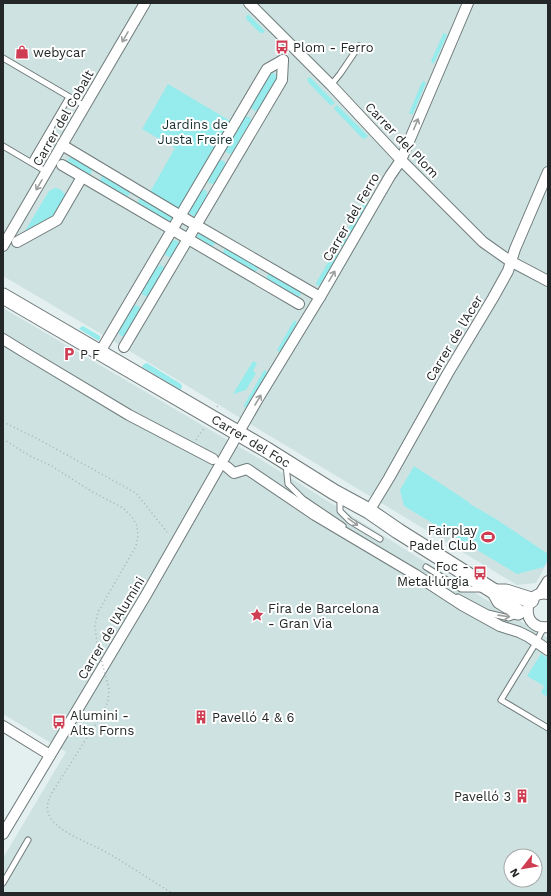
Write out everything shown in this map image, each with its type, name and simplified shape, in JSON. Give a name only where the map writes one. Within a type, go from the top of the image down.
[{"type":"street","name":"Carrer del Cobalt","points":[[3,246],[145,3]]},
{"type":"street","name":"Carrer del Plom","points":[[249,3],[331,85],[401,160],[483,242],[510,262],[548,281]]},
{"type":"street","name":"Carrer del Ferro","points":[[238,434],[390,176],[401,160],[468,3]]},
{"type":"street","points":[[100,352],[267,69],[283,60],[282,80],[124,347]]},
{"type":"street","points":[[242,110],[258,120]]},
{"type":"street","points":[[62,145],[320,297]]},
{"type":"street","points":[[217,153],[233,162]]},
{"type":"street","points":[[62,165],[299,304]]},
{"type":"street","points":[[92,183],[100,168]]},
{"type":"street","name":"Carrer de l'Acer","points":[[369,511],[508,271],[520,236],[548,172]]},
{"type":"street","points":[[17,242],[57,220],[82,177]]},
{"type":"street","points":[[200,182],[216,191]]},
{"type":"street","points":[[130,205],[138,191]]},
{"type":"street","points":[[214,254],[222,240]]},
{"type":"street","points":[[156,256],[172,266]]},
{"type":"street","points":[[259,280],[266,266]]},
{"type":"street","points":[[133,295],[149,304]]},
{"type":"street","name":"Carrer del Foc","points":[[3,296],[369,511],[493,591],[500,601],[522,615]]},
{"type":"street","points":[[3,339],[129,414],[212,459]]},
{"type":"street","name":"Carrer de l'Alumini","points":[[3,834],[142,601],[238,434]]},
{"type":"street","name":"Carrer del Foc","points":[[231,470],[247,469],[315,514],[416,575],[462,605],[500,626],[519,632],[548,650]]},
{"type":"street","points":[[546,628],[538,626],[522,615],[540,596],[548,581]]},
{"type":"street","name":"Carrer del Foc","points":[[493,591],[540,596]]},
{"type":"street","points":[[3,726],[50,755]]},
{"type":"lane","points":[[331,85],[359,46]]},
{"type":"lane","points":[[3,58],[85,106]]},
{"type":"lane","points":[[31,162],[69,97]]},
{"type":"lane","points":[[3,146],[47,172]]},
{"type":"lane","points":[[286,462],[288,484],[302,499],[339,524],[457,597],[488,613],[509,618],[522,615]]},
{"type":"lane","points":[[340,495],[340,511],[350,521],[380,540]]},
{"type":"lane","points":[[426,567],[461,589],[493,591]]},
{"type":"lane","points":[[546,628],[533,640],[502,700],[548,728]]},
{"type":"lane","points":[[3,883],[28,840]]},
{"type":"path","points":[[3,422],[36,438],[136,493],[167,532]]},
{"type":"path","name":"Carrer del Foc","points":[[194,444],[204,428]]},
{"type":"path","points":[[3,439],[30,456],[50,465],[91,491],[123,508],[132,517],[137,526],[138,536],[136,546],[98,612],[95,626],[97,642],[110,689],[108,701],[104,711],[53,791],[48,801],[47,808],[49,816],[53,822],[61,828],[104,851],[172,893]]},
{"type":"shaded area","points":[[3,3],[548,3],[548,561],[536,583],[517,585],[3,276]]},
{"type":"shaded area","name":"Fira de Barcelona - Gran Via","points":[[3,308],[260,459],[548,638],[548,893],[3,893],[3,858],[66,752],[3,714]]},
{"type":"green space","points":[[248,14],[265,31],[263,33],[260,33],[246,19]]},
{"type":"green space","points":[[444,33],[447,36],[434,63],[432,63],[431,61]]},
{"type":"green space","points":[[270,72],[275,74],[278,80],[260,109],[255,111],[250,107]]},
{"type":"green space","points":[[310,77],[335,103],[333,105],[330,105],[308,82],[307,79]]},
{"type":"green space","points":[[423,81],[426,83],[413,114],[410,114],[409,113]]},
{"type":"green space","name":"Jardins de Justa Freire","points":[[168,84],[232,122],[180,210],[150,192],[175,148],[142,129]]},
{"type":"green space","points":[[337,105],[368,136],[366,138],[363,139],[335,110],[334,108]]},
{"type":"green space","points":[[244,116],[250,117],[252,124],[235,153],[229,154],[225,151],[224,147]]},
{"type":"green space","points":[[74,156],[90,166],[92,172],[90,174],[87,176],[67,164],[69,158]]},
{"type":"green space","points":[[219,160],[224,161],[226,168],[217,182],[212,184],[209,183],[207,180]]},
{"type":"green space","points":[[106,175],[130,191],[129,195],[125,197],[100,182],[101,177]]},
{"type":"green space","points":[[55,188],[61,190],[66,196],[56,216],[25,233],[49,191]]},
{"type":"green space","points":[[201,190],[206,190],[208,196],[196,216],[193,216],[189,213],[188,209]]},
{"type":"green space","points":[[142,198],[173,216],[171,221],[168,222],[137,204],[139,199]]},
{"type":"green space","points":[[365,202],[367,205],[343,246],[339,245],[340,242]]},
{"type":"green space","points":[[200,232],[215,241],[214,245],[210,247],[197,239]]},
{"type":"green space","points":[[174,240],[178,241],[180,245],[172,257],[169,257],[165,255],[166,251],[169,244]]},
{"type":"green space","points":[[227,248],[258,266],[257,270],[253,273],[223,254],[224,249]]},
{"type":"green space","points":[[337,251],[339,254],[320,285],[317,286],[316,283],[334,252]]},
{"type":"green space","points":[[161,265],[165,271],[149,297],[145,296],[142,294],[142,291],[156,267]]},
{"type":"green space","points":[[270,273],[301,291],[301,294],[296,298],[266,279]]},
{"type":"green space","points":[[135,305],[139,306],[141,311],[125,337],[121,336],[119,334],[119,330]]},
{"type":"green space","points":[[295,320],[297,324],[279,352],[277,350]]},
{"type":"green space","points":[[83,326],[100,336],[99,341],[79,329]]},
{"type":"green space","points":[[253,361],[257,363],[253,371],[256,373],[246,390],[233,394]]},
{"type":"green space","points":[[147,363],[181,384],[181,390],[142,367]]},
{"type":"green space","points":[[265,370],[268,373],[248,408],[244,407],[244,405]]},
{"type":"green space","name":"Fairplay Padel Club","points":[[414,466],[548,554],[548,559],[544,567],[517,574],[404,506],[400,490]]},
{"type":"green space","points":[[541,654],[548,658],[548,697],[541,693],[544,686],[527,676]]},
{"type":"place","name":"Plom - Ferro","points":[[282,47]]},
{"type":"place","name":"webycar","points":[[22,52]]},
{"type":"place","name":"P F","points":[[69,354]]},
{"type":"place","name":"Fairplay Padel Club","points":[[488,537]]},
{"type":"place","name":"Foc - Metal·lúrgia","points":[[480,573]]},
{"type":"place","name":"Fira de Barcelona - Gran Via","points":[[257,615]]},
{"type":"place","name":"Pavelló 4 & 6","points":[[201,717]]},
{"type":"place","name":"Alumini - Alts Forns","points":[[59,722]]},
{"type":"place","name":"Pavelló 3","points":[[522,796]]}]
